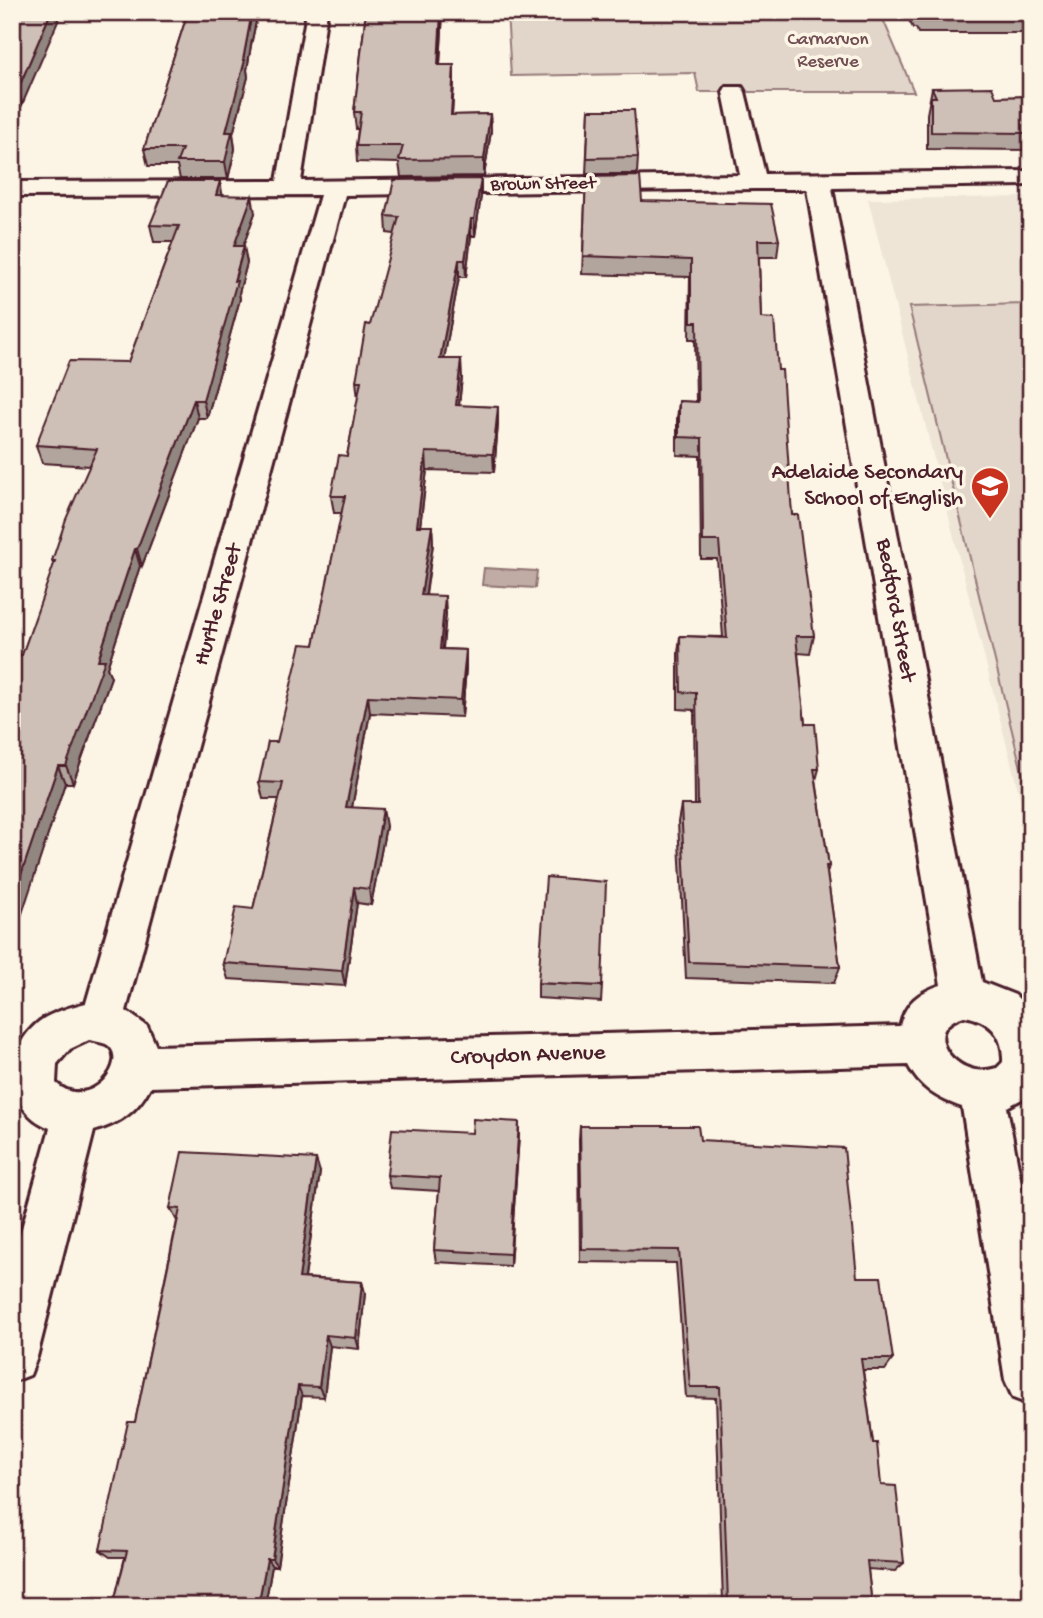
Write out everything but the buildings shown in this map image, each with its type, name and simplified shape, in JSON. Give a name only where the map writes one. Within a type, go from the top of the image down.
[{"type":"street","points":[[288,187],[317,12]]},
{"type":"street","points":[[734,92],[754,182]]},
{"type":"street","name":"Brown Street","points":[[12,189],[335,188],[1031,178]]},
{"type":"street","name":"Bedford Street","points":[[818,181],[964,997]]},
{"type":"street","name":"Hurtle Street","points":[[102,1021],[335,188]]},
{"type":"street","points":[[964,997],[979,999],[999,1008],[1014,1021],[1028,1046],[1023,1070],[1013,1082],[999,1090],[982,1091],[948,1081],[927,1061],[920,1045],[918,1035],[921,1020],[930,1007],[945,999],[964,997]]},
{"type":"street","points":[[102,1021],[123,1029],[138,1053],[137,1067],[131,1082],[120,1096],[105,1107],[76,1114],[67,1114],[50,1107],[38,1096],[33,1080],[23,1066],[55,1035],[72,1025],[102,1021]]},
{"type":"street","name":"Croydon Avenue","points":[[137,1067],[920,1045]]},
{"type":"street","points":[[982,1091],[1031,1380]]},
{"type":"street","points":[[12,1357],[76,1114]]},
{"type":"shaded area","name":"Adelaide Secondary School of English","points":[[1031,197],[1031,841],[868,199]]},
{"type":"shaded area","points":[[484,568],[537,571],[535,588],[482,585]]},
{"type":"green space","name":"Carnarvon Reserve","points":[[507,12],[880,12],[914,92],[699,92],[695,73],[511,76]]},
{"type":"green space","points":[[1031,304],[1031,809],[909,307]]},
{"type":"place","name":"Adelaide Secondary School of English","points":[[990,520]]}]
